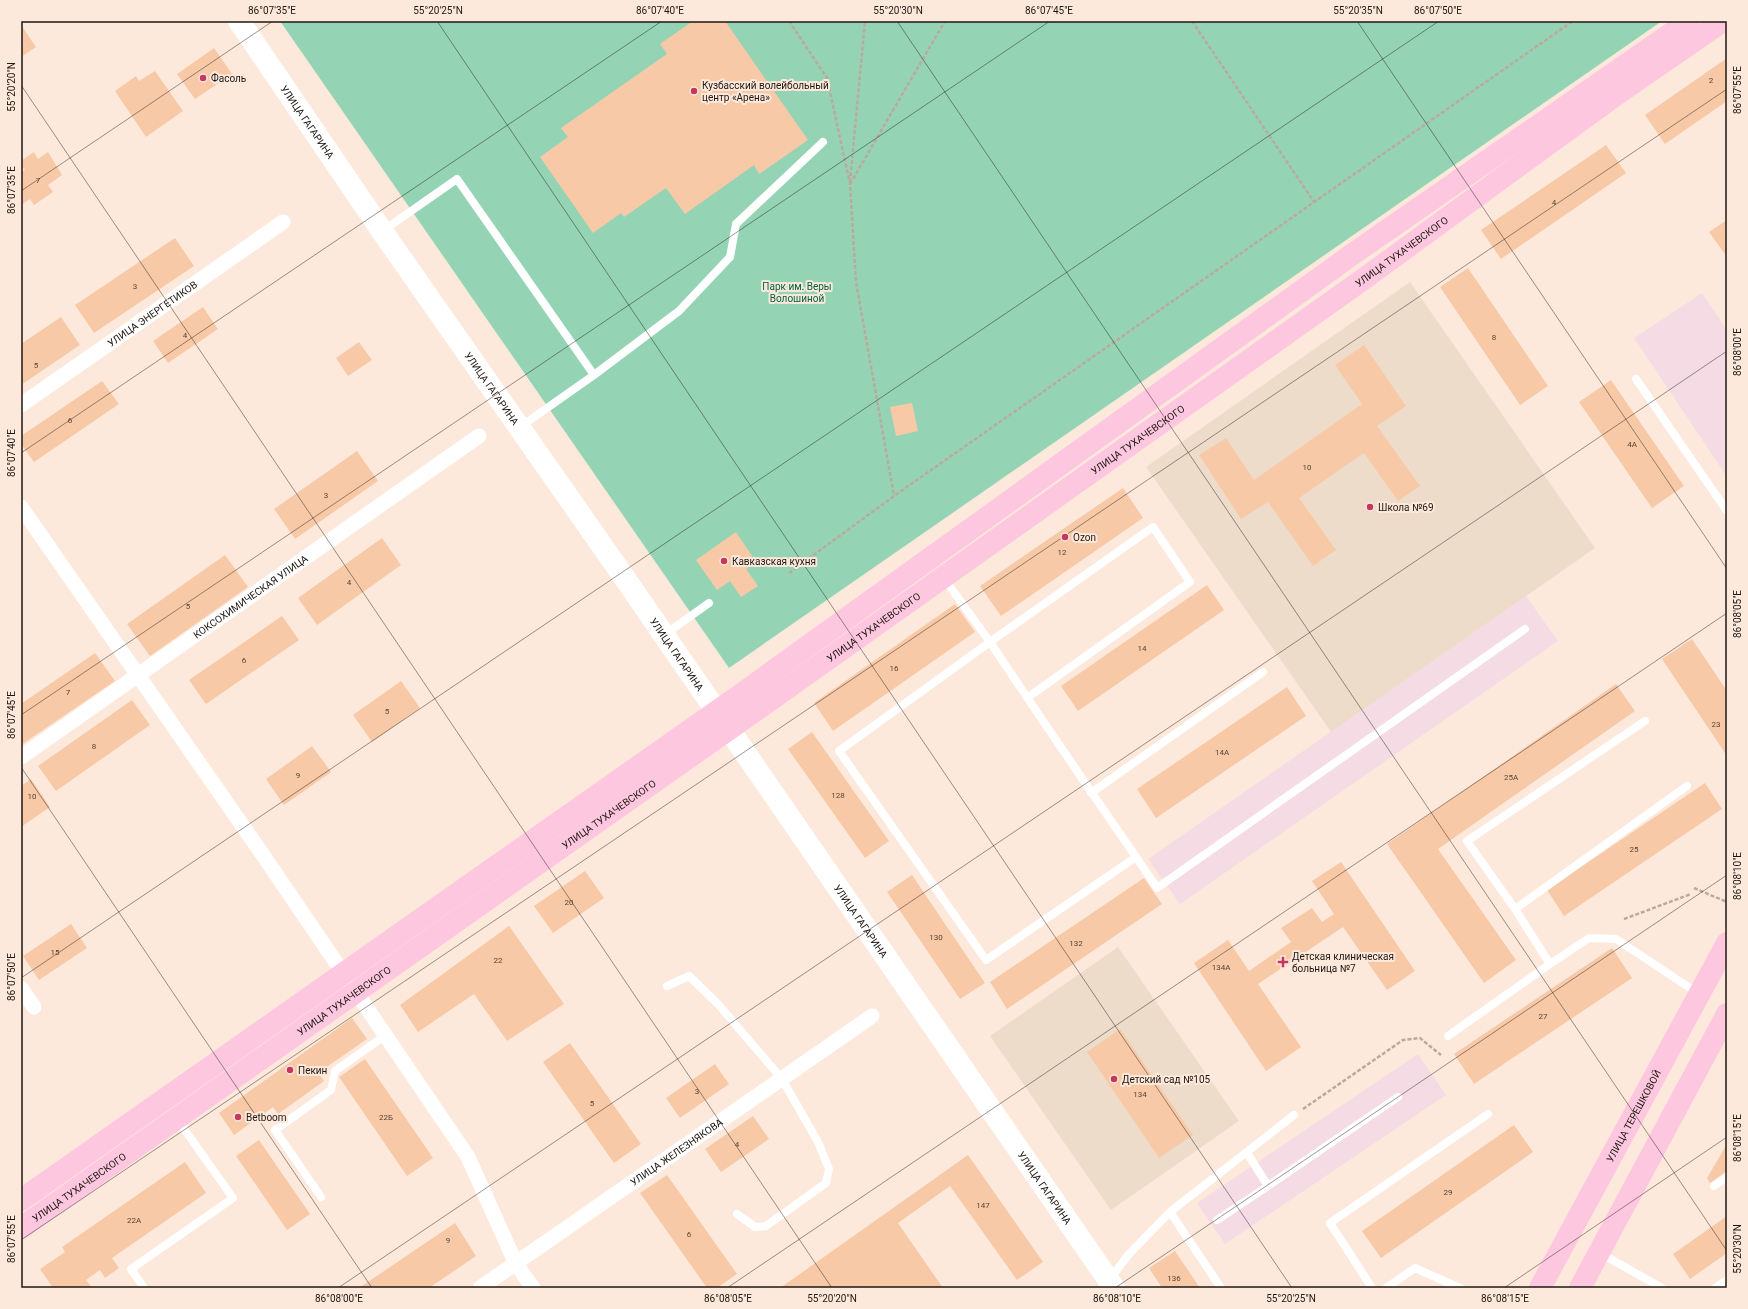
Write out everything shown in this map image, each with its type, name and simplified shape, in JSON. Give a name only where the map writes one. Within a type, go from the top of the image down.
[{"type":"main road","name":"УЛИЦА ТУХАЧЕВСКОГО","points":[[349,983],[728,730],[937,568],[1350,256],[1689,21]]},
{"type":"main road","name":"УЛИЦА ТУХАЧЕВСКОГО","points":[[21,1228],[170,1109],[349,983],[716,712],[937,568],[1359,282],[1613,97],[1723,21]]},
{"type":"main road","name":"УЛИЦА ТЕРЕШКОВОЙ","points":[[1540,1288],[1727,943]]},
{"type":"main road","points":[[1580,1288],[1726,1019]]},
{"type":"main road","name":"УЛИЦА ТУХАЧЕВСКОГО","points":[[21,1200],[170,1109]]},
{"type":"street","name":"УЛИЦА ГАГАРИНА","points":[[239,21],[382,231],[716,712],[1107,1285]]},
{"type":"street","name":"УЛИЦА ЭНЕРГЕТИКОВ","points":[[21,405],[283,222]]},
{"type":"street","name":"КОКСОХИМИЧЕСКАЯ УЛИЦА","points":[[21,757],[479,436]]},
{"type":"street","points":[[21,507],[265,858],[468,1157],[516,1264],[533,1288]]},
{"type":"street","points":[[21,988],[34,1007]]},
{"type":"street","name":"УЛИЦА ЖЕЛЕЗНЯКОВА","points":[[480,1288],[872,1016]]},
{"type":"lane","points":[[519,427],[594,375],[679,311],[730,257],[736,224],[823,142]]},
{"type":"lane","points":[[382,231],[457,179],[594,375]]},
{"type":"lane","points":[[1636,379],[1727,511]]},
{"type":"lane","points":[[1027,698],[1190,582],[1153,527],[839,751],[986,960],[1136,857]]},
{"type":"lane","points":[[937,568],[990,642],[1091,793],[1157,888],[1525,629]]},
{"type":"lane","points":[[663,636],[709,603]]},
{"type":"lane","points":[[1091,793],[1263,672]]},
{"type":"lane","points":[[1550,964],[1515,909],[1467,841],[1645,721]]},
{"type":"lane","points":[[1515,909],[1687,786]]},
{"type":"lane","points":[[1448,1036],[1589,938],[1616,939],[1659,966],[1699,994]]},
{"type":"lane","points":[[667,986],[689,976],[718,1004],[782,1079],[818,1142],[830,1168],[826,1184],[766,1226],[756,1227],[737,1214]]},
{"type":"lane","points":[[321,1197],[275,1130],[330,1090],[335,1071],[386,1035]]},
{"type":"lane","points":[[1217,1220],[1398,1097]]},
{"type":"lane","points":[[144,1288],[131,1269],[232,1198],[170,1109]]},
{"type":"lane","points":[[1372,1288],[1330,1223],[1488,1114]]},
{"type":"lane","points":[[1107,1285],[1129,1254],[1170,1212],[1294,1115]]},
{"type":"lane","points":[[1247,1153],[1268,1186]]},
{"type":"lane","points":[[1714,1186],[1727,1177]]},
{"type":"lane","points":[[1170,1212],[1221,1288]]},
{"type":"lane","points":[[1599,1252],[1662,1288]]},
{"type":"lane","points":[[1386,1288],[1415,1268],[1460,1288]]},
{"type":"lane","points":[[1716,1288],[1727,1280]]},
{"type":"path","points":[[789,21],[827,78],[850,184],[856,282],[894,496]]},
{"type":"path","points":[[850,184],[865,21]]},
{"type":"path","points":[[850,184],[945,21]]},
{"type":"path","points":[[1192,21],[1314,202]]},
{"type":"path","points":[[789,573],[894,496],[1573,21]]},
{"type":"path","points":[[1694,888],[1727,902]]},
{"type":"path","points":[[1624,919],[1691,894]]},
{"type":"path","points":[[1294,1115],[1403,1040],[1420,1038],[1441,1055]]},
{"type":"shaded area","name":"Школа №69","points":[[1410,282],[1595,548],[1331,732],[1146,467]]},
{"type":"shaded area","points":[[1702,293],[1727,330],[1727,477],[1634,338]]},
{"type":"shaded area","points":[[1526,596],[1558,641],[1180,904],[1148,859]]},
{"type":"shaded area","name":"Детский сад №105","points":[[1118,947],[1239,1121],[1111,1210],[990,1036]]},
{"type":"shaded area","points":[[1418,1054],[1446,1095],[1225,1244],[1197,1203]]},
{"type":"green space","name":"Парк им. Веры Волошиной","points":[[280,21],[1662,21],[729,668]]},
{"type":"building","name":"Кузбасский волейбольный центр «Арена»","points":[[693,21],[725,21],[808,140],[759,174],[754,165],[685,214],[666,188],[624,217],[621,213],[593,233],[540,157],[568,137],[561,128],[667,54],[660,44]]},
{"type":"building","points":[[21,25],[36,47],[21,57]]},
{"type":"building","points":[[214,48],[232,74],[195,99],[177,74]]},
{"type":"building","points":[[1727,58],[1727,101],[1665,144],[1645,115]]},
{"type":"building","points":[[155,71],[183,111],[146,137],[115,91],[136,76],[139,81]]},
{"type":"building","points":[[1606,145],[1626,173],[1501,259],[1481,230]]},
{"type":"building","points":[[34,152],[38,159],[48,152],[62,175],[48,185],[53,192],[34,205],[30,199],[21,205],[21,173],[25,170],[21,165],[21,161]]},
{"type":"building","points":[[1727,220],[1727,257],[1709,232]]},
{"type":"building","points":[[175,238],[194,266],[94,333],[75,305]]},
{"type":"building","points":[[1468,268],[1548,386],[1520,405],[1440,287]]},
{"type":"building","points":[[203,307],[218,329],[168,363],[153,341]]},
{"type":"building","points":[[61,317],[80,345],[21,385],[21,344]]},
{"type":"building","points":[[359,342],[372,360],[348,376],[336,358]]},
{"type":"building","points":[[1364,345],[1406,406],[1377,426],[1420,486],[1398,501],[1364,453],[1299,498],[1336,550],[1313,566],[1268,502],[1241,519],[1199,455],[1226,438],[1254,480],[1362,404],[1335,365]]},
{"type":"building","points":[[1611,380],[1684,486],[1652,508],[1579,402]]},
{"type":"building","points":[[102,381],[119,404],[34,462],[21,444],[21,436]]},
{"type":"building","points":[[912,403],[918,431],[896,436],[890,407]]},
{"type":"building","points":[[357,451],[378,481],[295,539],[274,509]]},
{"type":"building","points":[[1123,488],[1143,518],[1001,616],[980,586]]},
{"type":"building","points":[[736,532],[756,562],[746,569],[758,586],[741,597],[730,581],[717,590],[696,560]]},
{"type":"building","points":[[382,538],[401,565],[317,625],[298,598]]},
{"type":"building","points":[[225,555],[248,587],[150,656],[127,624]]},
{"type":"building","points":[[1207,585],[1224,610],[1078,711],[1061,686]]},
{"type":"building","points":[[955,604],[975,632],[833,731],[814,703]]},
{"type":"building","points":[[282,616],[299,640],[206,704],[189,680]]},
{"type":"building","points":[[1692,639],[1727,691],[1727,756],[1662,659]]},
{"type":"building","points":[[95,653],[115,681],[21,745],[21,704]]},
{"type":"building","points":[[401,681],[420,708],[372,742],[353,715]]},
{"type":"building","points":[[1616,684],[1635,711],[1438,849],[1516,960],[1484,983],[1387,844]]},
{"type":"building","points":[[1287,687],[1306,716],[1156,818],[1137,789]]},
{"type":"building","points":[[132,700],[150,725],[56,791],[38,766]]},
{"type":"building","points":[[812,732],[889,841],[865,858],[788,749]]},
{"type":"building","points":[[312,746],[331,772],[284,805],[266,779]]},
{"type":"building","points":[[31,779],[50,807],[21,827],[21,786]]},
{"type":"building","points":[[1705,783],[1722,809],[1564,916],[1547,890]]},
{"type":"building","points":[[1341,862],[1415,971],[1387,990],[1343,927],[1258,984],[1301,1047],[1266,1071],[1194,963],[1228,940],[1249,971],[1291,942],[1281,928],[1312,908],[1322,922],[1334,914],[1312,881]]},
{"type":"building","points":[[585,871],[604,898],[553,933],[534,906]]},
{"type":"building","points":[[912,875],[985,983],[960,999],[887,892]]},
{"type":"building","points":[[1144,878],[1162,904],[1007,1009],[990,982]]},
{"type":"building","points":[[71,924],[87,948],[39,980],[23,956]]},
{"type":"building","points":[[509,926],[564,1004],[507,1041],[474,994],[418,1032],[400,1005]]},
{"type":"building","points":[[1612,948],[1632,978],[1474,1084],[1454,1054]]},
{"type":"building","points":[[352,1018],[367,1039],[318,1073],[324,1081],[278,1114],[273,1107],[234,1135],[219,1113]]},
{"type":"building","points":[[1120,1029],[1193,1135],[1159,1158],[1087,1052]]},
{"type":"building","points":[[570,1043],[641,1144],[614,1163],[543,1062]]},
{"type":"building","points":[[365,1059],[433,1158],[407,1176],[339,1077]]},
{"type":"building","points":[[715,1064],[729,1084],[680,1118],[666,1098]]},
{"type":"building","points":[[753,1116],[769,1139],[721,1172],[705,1149]]},
{"type":"building","points":[[1514,1125],[1533,1152],[1381,1258],[1362,1231]]},
{"type":"building","points":[[259,1140],[310,1214],[287,1230],[236,1156]]},
{"type":"building","points":[[1727,1144],[1727,1171],[1710,1183],[1707,1178]]},
{"type":"building","points":[[968,1155],[1043,1262],[1017,1280],[950,1186],[898,1223],[943,1288],[780,1288]]},
{"type":"building","points":[[185,1162],[206,1193],[112,1258],[119,1268],[105,1278],[100,1270],[86,1280],[92,1288],[53,1288],[40,1269],[65,1252],[62,1247]]},
{"type":"building","points":[[667,1175],[737,1274],[717,1288],[707,1288],[640,1193]]},
{"type":"building","points":[[1727,1216],[1727,1253],[1690,1279],[1673,1254]]},
{"type":"building","points":[[455,1223],[476,1256],[429,1288],[359,1288]]},
{"type":"building","points":[[1175,1251],[1200,1288],[1162,1288],[1149,1268]]},
{"type":"place","name":"Фасоль","points":[[203,78]]},
{"type":"place","name":"Кузбасский волейбольный центр «Арена»","points":[[694,91]]},
{"type":"place","name":"Школа №69","points":[[1370,507]]},
{"type":"place","name":"Ozon","points":[[1065,537]]},
{"type":"place","name":"Кавказская кухня","points":[[724,561]]},
{"type":"place","name":"Детская клиническая больница №7","points":[[1283,962]]},
{"type":"place","name":"Пекин","points":[[290,1070]]},
{"type":"place","name":"Детский сад №105","points":[[1114,1079]]},
{"type":"place","name":"Betboom","points":[[238,1117]]}]
